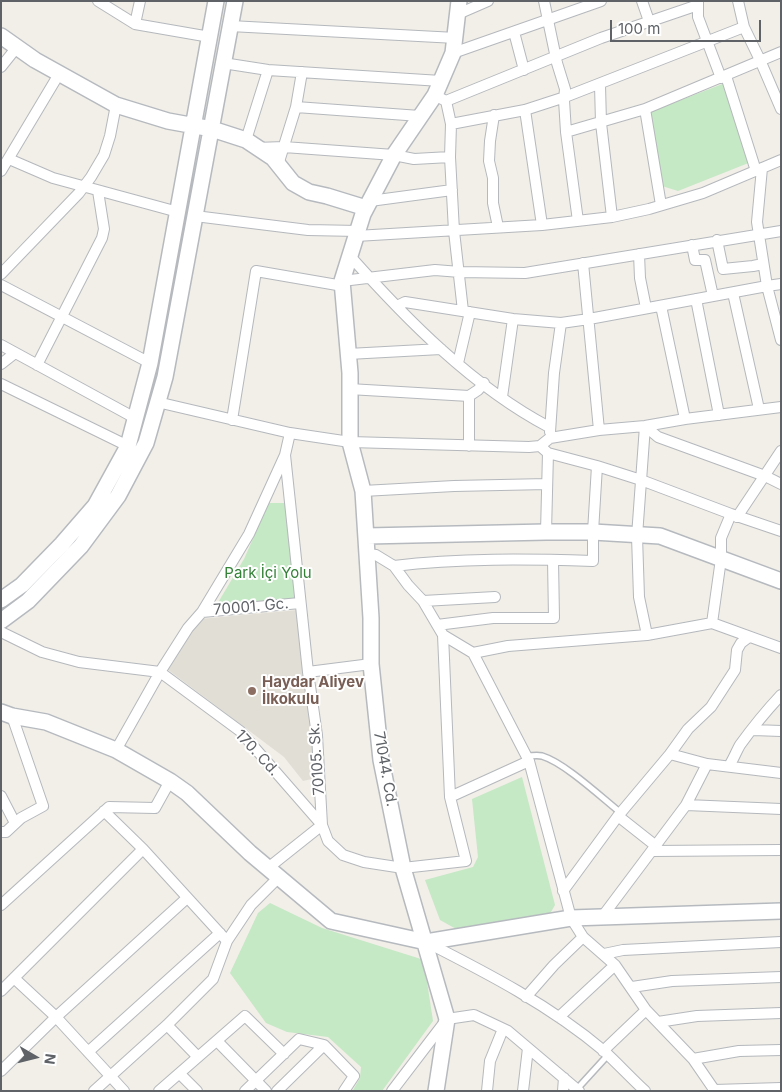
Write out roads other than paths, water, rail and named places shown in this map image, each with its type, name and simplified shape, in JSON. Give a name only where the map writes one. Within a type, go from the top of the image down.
[{"type":"street","points":[[98,1],[135,24],[210,37]]},
{"type":"street","points":[[135,24],[140,1]]},
{"type":"street","points":[[1,600],[22,585],[49,558],[95,506],[128,446],[150,363],[216,1]]},
{"type":"street","points":[[1,621],[28,601],[81,546],[118,496],[146,443],[165,377],[235,1]]},
{"type":"street","points":[[343,284],[357,233],[368,205],[394,155],[420,116],[441,92],[455,46],[459,8],[488,1]]},
{"type":"street","points":[[544,1],[557,63],[565,89],[566,132],[578,221]]},
{"type":"street","points":[[230,26],[455,46],[514,32],[601,1]]},
{"type":"street","points":[[642,1],[649,22]]},
{"type":"street","points":[[738,1],[744,28],[781,109]]},
{"type":"street","points":[[223,63],[441,92],[524,70],[556,56],[698,3],[698,17],[706,42],[724,77],[759,169],[756,222],[767,286],[780,335]]},
{"type":"street","points":[[451,124],[525,110],[565,97],[744,28]]},
{"type":"street","points":[[514,32],[524,70]]},
{"type":"street","points":[[1,36],[35,60],[116,105],[168,121],[212,129],[251,144],[272,158],[292,183],[309,192],[368,205],[452,190]]},
{"type":"street","points":[[1,67],[17,47]]},
{"type":"street","points":[[566,132],[645,109],[781,52]]},
{"type":"street","points":[[251,144],[268,70]]},
{"type":"street","points":[[278,165],[296,107],[302,72]]},
{"type":"street","points":[[1,171],[59,74]]},
{"type":"street","points":[[600,85],[601,123],[612,217]]},
{"type":"street","points":[[441,92],[451,124],[450,157],[454,231],[467,312],[458,363]]},
{"type":"street","points":[[1,274],[84,187],[104,155],[116,105]]},
{"type":"street","points":[[296,107],[420,116]]},
{"type":"street","points":[[645,109],[662,205]]},
{"type":"street","points":[[525,110],[542,225]]},
{"type":"street","points":[[494,115],[489,161],[493,178],[493,203],[498,227]]},
{"type":"street","points":[[251,144],[394,155],[414,159],[450,157]]},
{"type":"street","points":[[9,159],[53,178],[178,212]]},
{"type":"street","points":[[195,216],[308,230],[357,233],[454,231],[542,225],[612,217],[662,205],[703,193],[781,160]]},
{"type":"street","points":[[37,365],[102,238],[104,229],[98,191]]},
{"type":"street","points":[[232,420],[256,271],[343,284],[370,278],[435,270],[526,273],[781,230]]},
{"type":"street","points":[[717,240],[723,269],[763,264]]},
{"type":"street","points":[[692,245],[695,260],[705,260],[714,296]]},
{"type":"street","points":[[639,254],[640,278],[646,308]]},
{"type":"street","points":[[350,256],[425,336],[550,432],[645,426],[719,414],[781,408]]},
{"type":"street","points":[[583,264],[599,430]]},
{"type":"street","name":"71044. Cd.","points":[[343,284],[348,354],[350,442],[363,491],[371,618],[370,664],[381,760],[404,868],[448,1019],[436,1091]]},
{"type":"street","points":[[397,306],[405,302],[513,319],[561,323],[781,284]]},
{"type":"street","points":[[1,285],[150,363]]},
{"type":"street","points":[[733,293],[759,409]]},
{"type":"street","points":[[696,299],[719,414]]},
{"type":"street","points":[[661,306],[685,419]]},
{"type":"street","points":[[502,397],[513,319]]},
{"type":"street","points":[[157,402],[290,433],[350,442],[540,446],[550,432],[554,373],[561,323]]},
{"type":"street","points":[[1,345],[136,418]]},
{"type":"street","points":[[348,354],[441,349]]},
{"type":"street","points":[[1,364],[15,353]]},
{"type":"street","points":[[349,389],[468,396],[478,390],[484,383]]},
{"type":"street","points":[[1,384],[128,446]]},
{"type":"street","points":[[468,396],[469,446]]},
{"type":"street","points":[[645,426],[658,437],[765,476],[781,484]]},
{"type":"street","points":[[645,426],[637,536],[639,597],[647,635]]},
{"type":"street","points":[[116,750],[160,672],[188,628],[202,612],[249,534],[285,455],[290,433]]},
{"type":"street","points":[[540,446],[548,454],[598,466],[641,480],[734,516],[781,531]]},
{"type":"street","points":[[712,623],[721,559],[721,538],[734,516],[765,476],[781,451]]},
{"type":"street","points":[[546,532],[548,454]]},
{"type":"street","name":"70105. Sk.","points":[[285,455],[300,603],[317,735],[322,825]]},
{"type":"street","points":[[394,566],[426,562],[593,561],[593,532],[598,466]]},
{"type":"street","points":[[363,491],[454,486],[547,484]]},
{"type":"street","points":[[367,536],[546,532],[593,532],[660,536],[781,581]]},
{"type":"street","points":[[368,554],[376,555],[394,566],[423,601],[443,635],[473,653],[527,759],[571,918],[583,937],[615,965],[632,987],[646,1010],[693,1059],[714,1090],[781,1088]]},
{"type":"street","points":[[437,625],[492,618],[554,618],[553,560]]},
{"type":"street","points":[[423,601],[495,597]]},
{"type":"street","name":"70001. Gc.","points":[[202,612],[300,603]]},
{"type":"street","points":[[473,653],[508,646],[647,635],[712,623],[781,648]]},
{"type":"street","points":[[1,632],[42,652],[79,662],[160,672]]},
{"type":"street","points":[[88,1052],[224,937],[251,905],[274,873],[322,825],[328,841],[343,855],[364,862],[404,868],[466,860],[450,796],[443,635]]},
{"type":"street","points":[[563,891],[620,814],[670,754],[688,729],[711,707],[735,670],[737,650],[749,637]]},
{"type":"street","points":[[308,672],[370,664]]},
{"type":"street","name":"170. Cd.","points":[[160,672],[240,731],[322,825]]},
{"type":"street","points":[[728,766],[739,746],[753,730],[761,715],[781,695]]},
{"type":"street","points":[[5,714],[46,722],[116,750],[170,781],[188,792],[274,873],[331,920],[426,942],[491,975],[559,1017],[606,1053],[645,1091]]},
{"type":"street","points":[[1,832],[6,832],[16,823],[43,806],[5,714]]},
{"type":"street","points":[[753,730],[781,731]]},
{"type":"street","points":[[670,754],[707,764],[781,773]]},
{"type":"street","points":[[450,796],[527,759]]},
{"type":"street","points":[[602,917],[686,805],[707,764]]},
{"type":"street","points":[[1,905],[109,807],[155,808],[170,781]]},
{"type":"street","points":[[1,796],[16,823]]},
{"type":"street","points":[[686,805],[781,809]]},
{"type":"street","points":[[104,811],[143,849],[224,937]]},
{"type":"street","points":[[620,814],[654,848],[781,850]]},
{"type":"street","points":[[1,991],[143,849]]},
{"type":"street","points":[[1,1071],[56,1017],[187,898]]},
{"type":"street","points":[[426,942],[571,918],[781,911]]},
{"type":"street","points":[[94,1091],[167,1025],[213,980],[224,937]]},
{"type":"street","points":[[526,997],[554,965],[583,937]]},
{"type":"street","points":[[604,954],[623,950],[781,942]]},
{"type":"street","points":[[559,1017],[615,965]]},
{"type":"street","points":[[632,987],[672,981],[781,977]]},
{"type":"street","points":[[14,978],[56,1017],[124,1091]]},
{"type":"street","points":[[606,1053],[646,1010]]},
{"type":"street","points":[[658,1022],[697,1016],[781,1013]]},
{"type":"street","points":[[392,1091],[448,1019],[474,1015],[503,1029],[578,1090]]},
{"type":"street","points":[[159,1091],[245,1016],[284,1054]]},
{"type":"street","points":[[167,1025],[198,1056]]},
{"type":"street","points":[[487,1091],[490,1061],[503,1029]]},
{"type":"street","points":[[245,1091],[299,1039],[324,1045],[354,1076],[344,1091]]},
{"type":"street","points":[[217,1041],[266,1091]]},
{"type":"street","points":[[276,1091],[324,1045]]},
{"type":"street","points":[[523,1091],[528,1048]]},
{"type":"street","points":[[693,1059],[739,1051],[781,1050]]},
{"type":"street","points":[[180,1074],[197,1091]]},
{"type":"street","points":[[563,1091],[564,1078]]},
{"type":"lane","points":[[527,759],[536,755],[559,764],[620,814]]},
{"type":"lane","points":[[578,1090],[606,1053]]},
{"type":"place","name":"Haydar Aliyev İlkokulu","points":[[252,691]]},
{"type":"park label","name":"Park İçi Yolu","points":[[268,573]]}]
